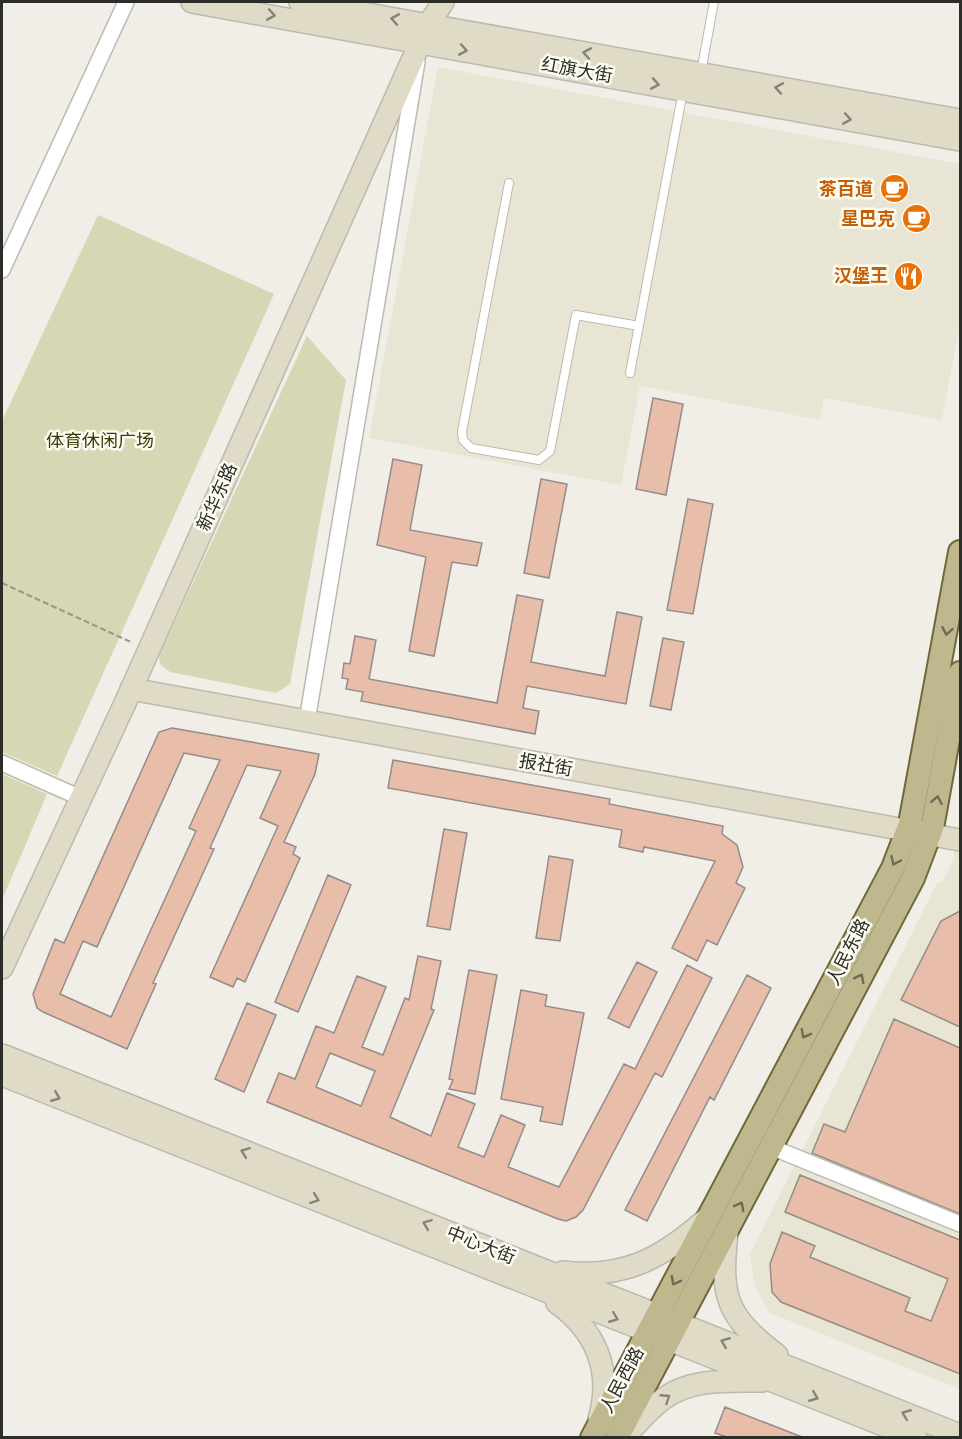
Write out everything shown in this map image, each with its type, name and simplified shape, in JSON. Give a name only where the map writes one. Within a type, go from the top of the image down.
[{"type":"main road","name":"红旗大街","points":[[192,2],[701,74],[960,120]]},
{"type":"main road","name":"红旗大街","points":[[300,2],[424,34],[683,90],[960,140]]},
{"type":"main road","name":"新华东路","points":[[2,968],[131,689],[424,34],[435,2]]},
{"type":"main road","name":"新华东路","points":[[424,34],[443,2]]},
{"type":"main road","name":"人民东路","points":[[663,1327],[727,1231],[913,878],[919,833],[921,772],[960,552]]},
{"type":"main road","name":"人民东路","points":[[663,1327],[708,1218],[893,868],[919,833],[960,673]]},
{"type":"main road","name":"报社街","points":[[131,689],[960,840]]},
{"type":"main road","name":"中心大街","points":[[2,1055],[526,1263],[772,1380],[916,1437]]},
{"type":"main road","name":"中心大街","points":[[2,1075],[509,1276],[796,1370],[960,1436]]},
{"type":"main road","points":[[526,1263],[573,1273],[627,1269],[665,1253],[708,1218]]},
{"type":"main road","points":[[727,1231],[724,1274],[732,1310],[755,1338],[796,1370]]},
{"type":"main road","points":[[509,1276],[575,1316],[596,1344],[604,1378],[603,1404],[594,1433]]},
{"type":"main road","name":"人民西路","points":[[594,1433],[663,1327]]},
{"type":"main road","name":"人民西路","points":[[617,1437],[663,1327]]},
{"type":"main road","points":[[623,1437],[665,1397],[682,1389],[719,1381],[772,1380]]},
{"type":"street","points":[[2,270],[126,2]]},
{"type":"street","points":[[306,721],[424,34]]},
{"type":"street","points":[[2,763],[81,798]]},
{"type":"street","points":[[771,1147],[960,1224]]},
{"type":"lane","points":[[701,74],[714,2]]},
{"type":"lane","points":[[630,373],[683,90]]},
{"type":"lane","points":[[509,183],[462,432],[466,444],[471,448],[543,459],[550,452],[576,315],[639,326]]},
{"type":"path","points":[[2,583],[148,650]]},
{"type":"shaded area","points":[[438,67],[960,164],[960,323],[942,420],[824,398],[820,420],[640,386],[621,485],[369,438]]},
{"type":"shaded area","points":[[960,815],[960,1389],[770,1313],[755,1287],[750,1254],[937,883],[943,881],[953,860]]},
{"type":"green space","name":"体育休闲广场","points":[[98,215],[274,294],[57,776],[2,752],[2,421]]},
{"type":"green space","points":[[307,336],[346,380],[290,684],[276,693],[170,672],[160,664],[159,656]]},
{"type":"green space","points":[[2,774],[47,794],[2,900]]},
{"type":"building","points":[[653,398],[683,404],[666,495],[636,489]]},
{"type":"building","points":[[393,459],[422,465],[410,530],[482,543],[477,566],[452,562],[434,656],[409,651],[426,557],[377,545]]},
{"type":"building","points":[[541,479],[567,484],[549,578],[524,573]]},
{"type":"building","points":[[688,499],[713,504],[693,614],[667,610]]},
{"type":"building","points":[[517,595],[543,600],[531,662],[605,676],[617,612],[642,617],[626,704],[527,686],[523,708],[539,711],[535,734],[361,701],[363,692],[346,689],[348,679],[342,678],[344,663],[350,664],[355,636],[376,640],[369,679],[497,703]]},
{"type":"building","points":[[663,638],[684,642],[671,710],[650,706]]},
{"type":"building","points":[[172,728],[319,754],[315,774],[284,842],[296,847],[293,854],[300,858],[245,982],[237,978],[233,987],[210,977],[278,826],[260,818],[281,771],[247,765],[210,848],[214,849],[153,983],[156,984],[127,1049],[43,1012],[37,1008],[33,994],[55,939],[64,943],[159,732]],"holes":[[[184,753],[220,760],[189,828],[196,831],[111,1017],[60,994],[83,941],[97,947]]]},
{"type":"building","points":[[393,760],[610,799],[609,804],[723,826],[722,834],[737,845],[743,867],[736,883],[745,888],[717,945],[707,940],[697,961],[672,948],[715,861],[644,847],[643,852],[619,847],[622,830],[388,788]]},
{"type":"building","points":[[444,829],[467,833],[450,930],[427,926]]},
{"type":"building","points":[[549,856],[573,860],[560,941],[536,938]]},
{"type":"building","points":[[328,875],[351,885],[298,1012],[275,1002]]},
{"type":"building","points":[[960,911],[960,1027],[901,1000],[941,921]]},
{"type":"building","points":[[418,956],[441,961],[431,1009],[434,1010],[390,1117],[431,1136],[447,1093],[475,1104],[458,1147],[484,1157],[501,1115],[525,1125],[508,1167],[559,1187],[624,1064],[635,1069],[687,965],[712,978],[662,1077],[655,1073],[583,1210],[576,1217],[566,1221],[267,1102],[279,1073],[295,1079],[316,1026],[334,1033],[357,976],[386,987],[362,1047],[383,1055],[405,998],[409,1000]],"holes":[[[330,1053],[375,1071],[361,1106],[316,1087]]]},
{"type":"building","points":[[637,962],[657,972],[629,1028],[608,1018]]},
{"type":"building","points":[[469,970],[497,975],[475,1094],[449,1089],[453,1080],[449,1079]]},
{"type":"building","points":[[747,975],[771,988],[714,1100],[710,1097],[647,1221],[625,1210]]},
{"type":"building","points":[[521,990],[547,995],[545,1006],[584,1013],[562,1125],[540,1121],[543,1107],[501,1099]]},
{"type":"building","points":[[247,1003],[276,1015],[244,1092],[215,1079]]},
{"type":"building","points":[[894,1019],[960,1048],[960,1214],[812,1153],[824,1124],[845,1132]]},
{"type":"building","points":[[800,1175],[960,1240],[960,1374],[781,1302],[772,1292],[770,1264],[782,1232],[815,1246],[810,1257],[910,1298],[905,1311],[931,1321],[948,1279],[785,1212]]},
{"type":"building","points":[[725,1407],[802,1437],[727,1437],[715,1433]]},
{"type":"place","name":"茶百道","points":[[894,189]]},
{"type":"place","name":"星巴克","points":[[916,219]]},
{"type":"place","name":"汉堡王","points":[[909,276]]}]
